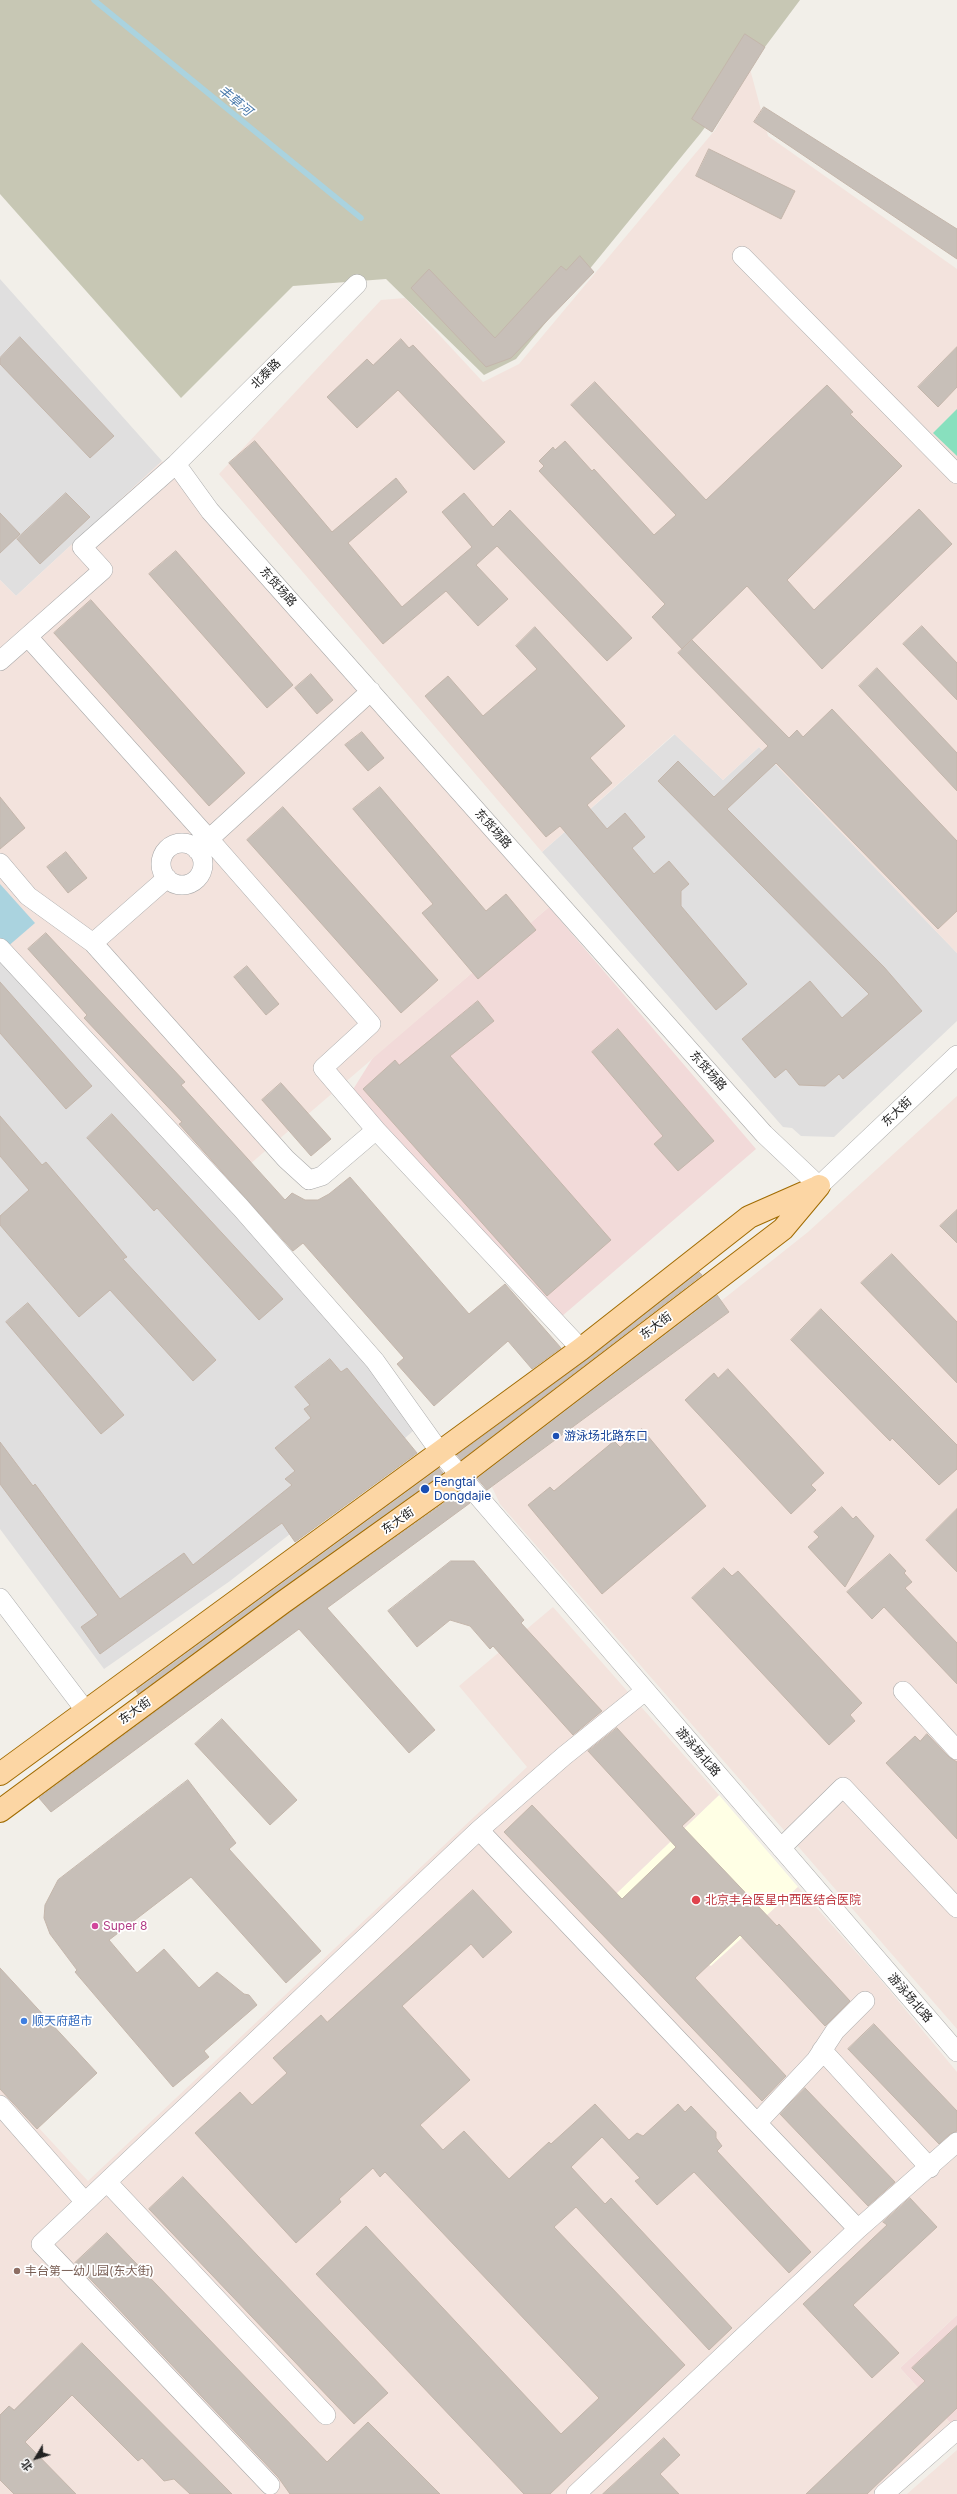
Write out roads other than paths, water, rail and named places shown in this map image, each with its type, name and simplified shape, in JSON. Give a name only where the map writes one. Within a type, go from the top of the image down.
[{"type":"main road","name":"东大街","points":[[0,1774],[85,1710],[581,1349],[749,1217],[820,1186]]},
{"type":"main road","name":"东大街","points":[[0,1811],[282,1603],[460,1476],[783,1229],[820,1186]]},
{"type":"street","points":[[742,256],[957,474]]},
{"type":"street","name":"北泰路","points":[[28,637],[103,570],[82,547],[176,464],[357,284]]},
{"type":"street","name":"东货场路","points":[[176,464],[210,511],[764,1134],[820,1186]]},
{"type":"street","points":[[0,661],[28,637],[203,844],[371,1024],[323,1068],[376,1130],[581,1349]]},
{"type":"street","points":[[203,844],[203,865],[199,877],[194,882],[182,886],[167,878],[162,870],[161,863],[167,850],[180,843],[203,844],[371,692]]},
{"type":"street","points":[[0,863],[28,896],[93,943],[286,1159],[308,1180],[322,1176],[376,1130]]},
{"type":"street","points":[[93,943],[167,878]]},
{"type":"street","name":"游泳场北路","points":[[0,948],[241,1208],[375,1361],[440,1452],[460,1476],[957,2052]]},
{"type":"street","name":"东大街","points":[[820,1186],[957,1055]]},
{"type":"street","points":[[0,1598],[85,1710]]},
{"type":"street","points":[[270,2486],[41,2244],[479,1830],[564,1756],[645,1691]]},
{"type":"street","points":[[903,1691],[957,1750]]},
{"type":"street","points":[[781,1848],[843,1787],[957,1908]]},
{"type":"street","points":[[479,1830],[858,2229]]},
{"type":"street","points":[[757,2123],[822,2050],[835,2031],[864,2001]]},
{"type":"street","points":[[822,2050],[930,2168]]},
{"type":"street","points":[[0,2105],[85,2202]]},
{"type":"street","points":[[576,2494],[858,2229],[930,2168],[957,2142]]},
{"type":"street","points":[[107,2182],[326,2415]]},
{"type":"street","points":[[884,2494],[957,2430]]},
{"type":"water","points":[[0,884],[35,923],[6,948],[0,942]]},
{"type":"waterway","name":"丰草河","points":[[94,0],[361,218]]},
{"type":"place","name":"游泳场北路东口","points":[[556,1436]]},
{"type":"place","name":"Fengtai Dongdajie","points":[[425,1489]]},
{"type":"place","name":"北京丰台医星中西医结合医院","points":[[696,1900]]},
{"type":"place","name":"Super 8","points":[[95,1926]]},
{"type":"place","name":"顺天府超市","points":[[24,2021]]},
{"type":"place","name":"丰台第一幼儿园(东大街)","points":[[17,2271]]}]
